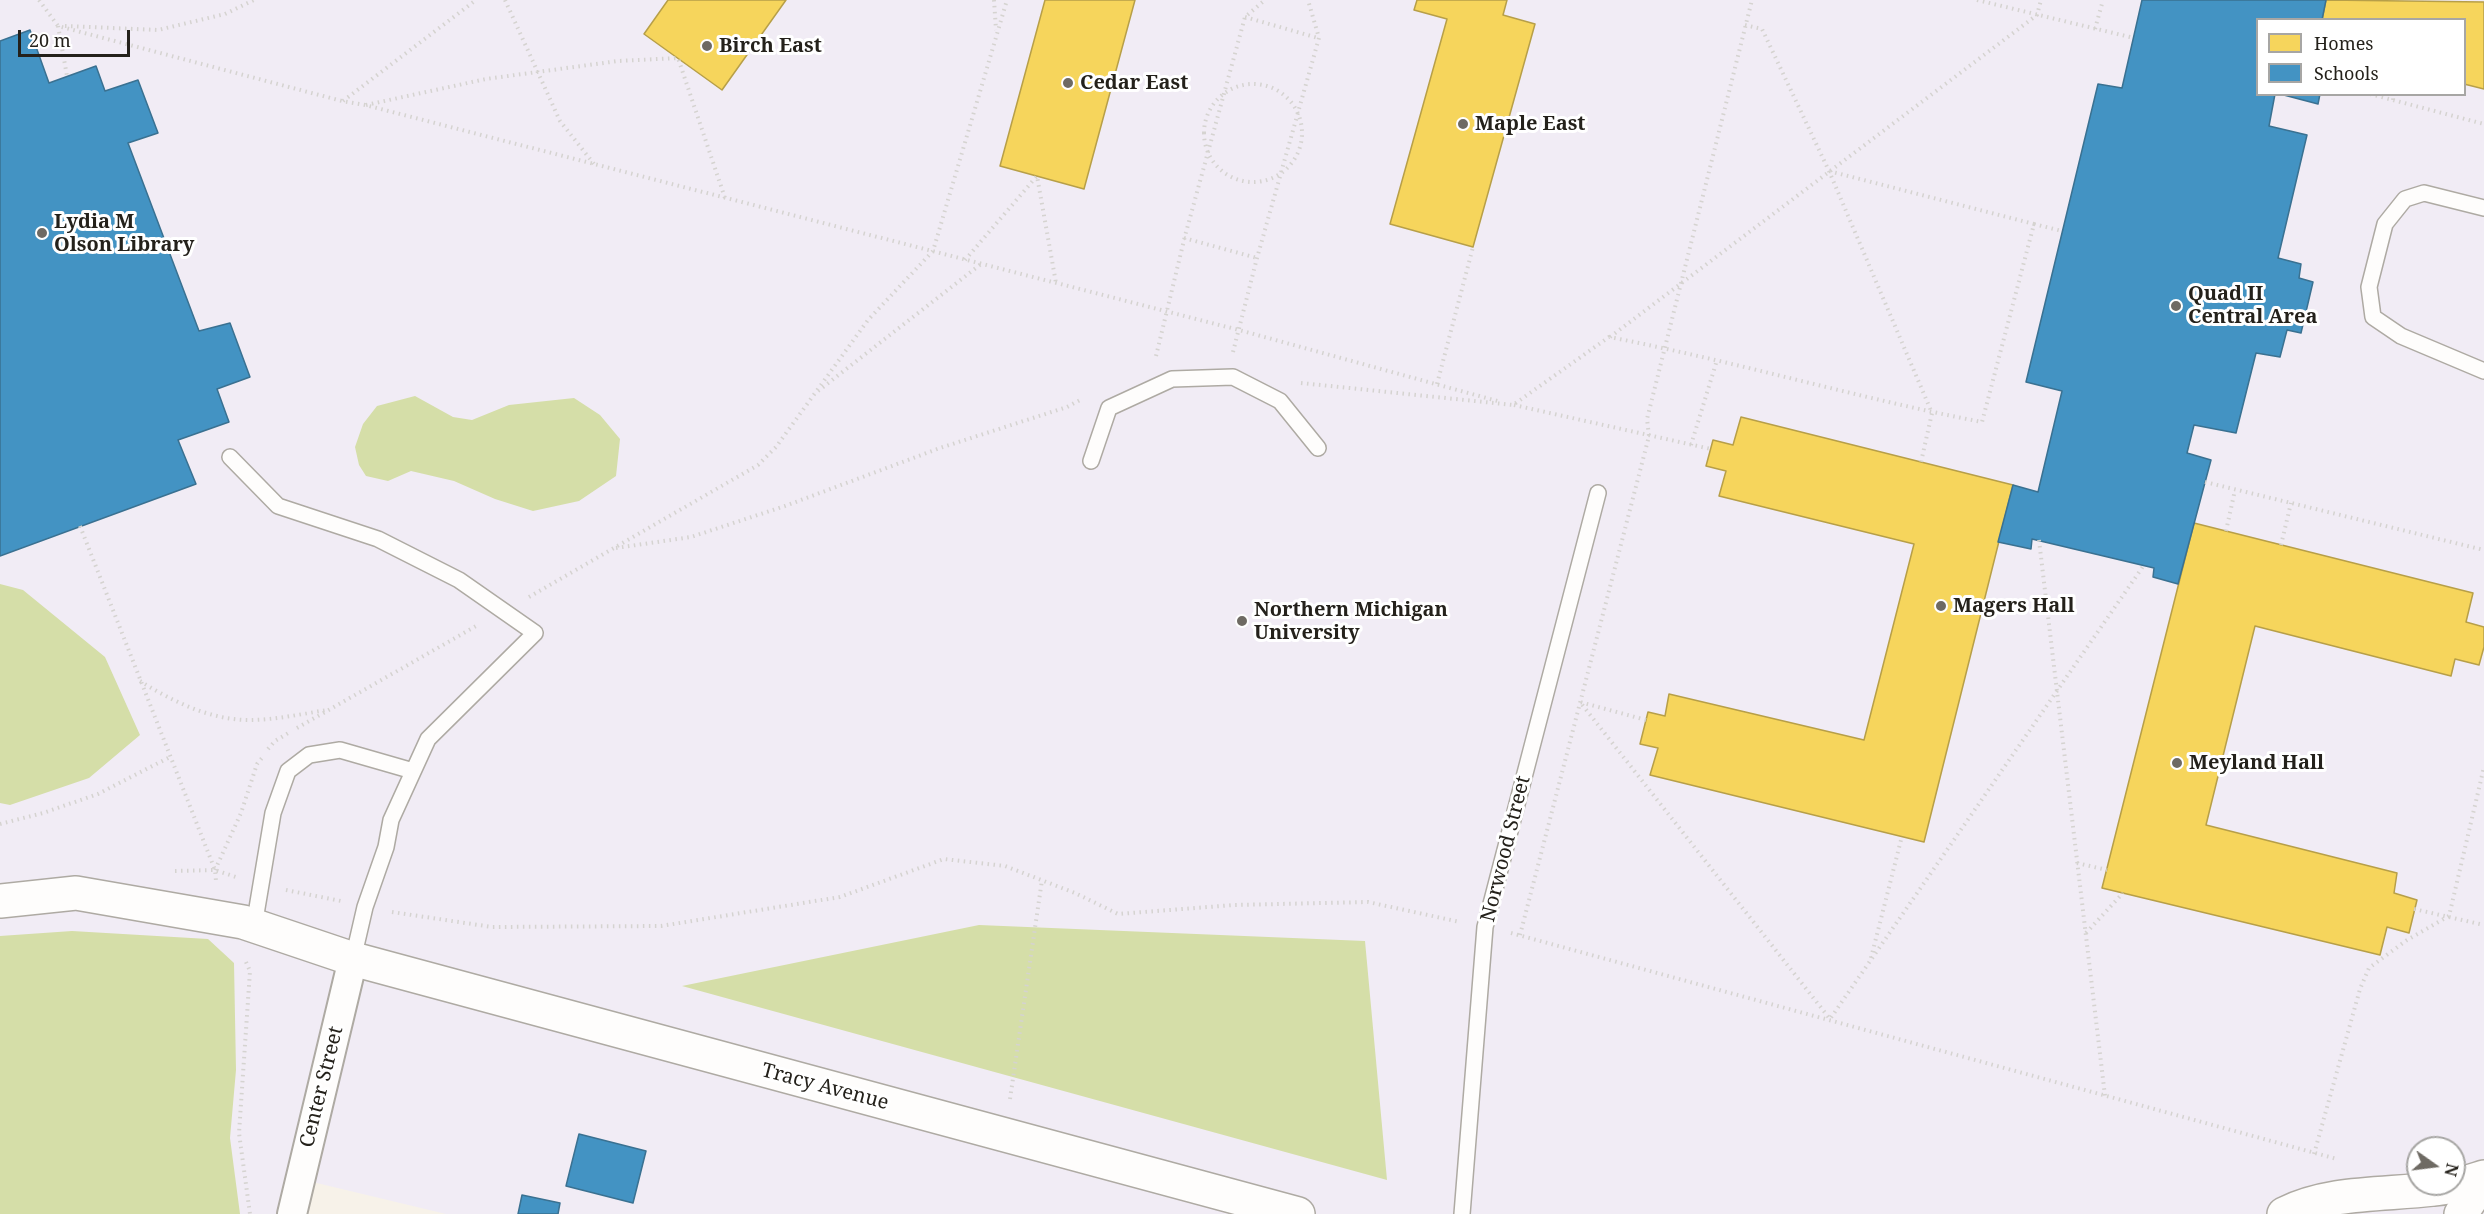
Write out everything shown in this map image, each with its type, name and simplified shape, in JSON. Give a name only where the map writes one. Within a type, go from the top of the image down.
[{"type":"street","name":"Tracy Avenue","points":[[0,901],[76,893],[254,926],[353,959],[1298,1214]]},
{"type":"street","name":"Center Street","points":[[292,1214],[353,959]]},
{"type":"street","points":[[2284,1214],[2319,1201],[2339,1197],[2435,1189],[2484,1177]]},
{"type":"street","points":[[2461,1214],[2484,1184]]},
{"type":"lane","points":[[2484,208],[2424,193],[2405,199],[2385,224],[2369,287],[2373,317],[2401,336],[2484,371]]},
{"type":"lane","points":[[1091,461],[1109,408],[1172,379],[1233,377],[1281,401],[1318,448]]},
{"type":"lane","points":[[230,457],[278,506],[378,539],[459,580],[535,633],[428,739],[391,820],[386,847],[365,907],[353,959]]},
{"type":"lane","name":"Norwood Street","points":[[1462,1214],[1485,927],[1598,493]]},
{"type":"lane","points":[[254,926],[273,813],[288,771],[309,755],[340,750],[413,771]]},
{"type":"path","points":[[39,0],[58,26],[67,76]]},
{"type":"path","points":[[58,26],[158,30],[225,14],[254,0]]},
{"type":"path","points":[[342,101],[476,0]]},
{"type":"path","points":[[505,0],[560,121],[594,164]]},
{"type":"path","points":[[994,0],[996,34]]},
{"type":"path","points":[[215,870],[241,813],[257,764],[275,741],[758,465],[776,447],[868,320],[933,251],[1006,0]]},
{"type":"path","points":[[1161,360],[1154,362],[1184,238],[1245,17],[1265,0]]},
{"type":"path","points":[[1231,360],[1257,258],[1319,38],[1308,0]]},
{"type":"path","points":[[1520,935],[1649,436],[1647,419],[1752,0]]},
{"type":"path","points":[[1977,0],[2134,38]]},
{"type":"path","points":[[1297,383],[1514,405],[1609,338],[1681,281],[2037,15],[2041,0]]},
{"type":"path","points":[[2095,29],[2103,0]]},
{"type":"path","points":[[1245,17],[1319,38]]},
{"type":"path","points":[[1745,25],[1762,29],[1829,171],[1932,412],[1921,462]]},
{"type":"path","points":[[58,26],[342,101],[365,105],[1239,330],[1514,405],[1711,449]]},
{"type":"path","points":[[365,105],[486,79],[618,61],[678,58],[725,198]]},
{"type":"path","points":[[1254,83],[1271,86],[1286,95],[1298,112],[1302,122],[1303,138],[1299,153],[1280,175],[1263,183],[1247,183],[1232,179],[1218,169],[1207,153],[1204,122],[1211,106],[1224,93],[1238,86],[1254,83]]},
{"type":"path","points":[[2378,96],[2484,124]]},
{"type":"path","points":[[2393,100],[2394,96]]},
{"type":"path","points":[[1829,171],[2062,231]]},
{"type":"path","points":[[965,260],[1037,176],[1056,284]]},
{"type":"path","points":[[1609,338],[1665,348],[1982,422],[2034,224]]},
{"type":"path","points":[[1184,238],[1257,258]]},
{"type":"path","points":[[1437,384],[1473,247]]},
{"type":"path","points":[[815,393],[981,264]]},
{"type":"path","points":[[1691,445],[1717,360]]},
{"type":"path","points":[[616,548],[691,537],[785,506],[940,448],[1067,407],[1086,397]]},
{"type":"path","points":[[2205,482],[2484,550]]},
{"type":"path","points":[[2226,531],[2235,489]]},
{"type":"path","points":[[2282,545],[2291,503]]},
{"type":"path","points":[[80,526],[215,870],[219,918],[242,953],[249,971],[239,1133],[250,1214]]},
{"type":"path","points":[[2039,540],[2105,1096]]},
{"type":"path","points":[[1830,1019],[2144,565]]},
{"type":"path","points":[[140,681],[159,693],[202,712],[232,718],[247,720],[272,718],[331,709]]},
{"type":"path","points":[[1580,702],[1646,720]]},
{"type":"path","points":[[1580,702],[1830,1019]]},
{"type":"path","points":[[0,824],[43,813],[98,794],[170,757]]},
{"type":"path","points":[[2314,1154],[2360,989],[2369,968],[2407,940],[2449,916],[2484,768]]},
{"type":"path","points":[[1870,962],[1902,836]]},
{"type":"path","points":[[168,872],[215,870],[261,885],[365,907],[492,927],[661,926],[840,897],[944,859],[1005,866],[1075,893],[1118,914],[1234,905],[1368,902],[1520,935],[2337,1159]]},
{"type":"path","points":[[2077,863],[2107,870]]},
{"type":"path","points":[[1005,1136],[1042,880]]},
{"type":"path","points":[[2085,933],[2123,893]]},
{"type":"path","points":[[2414,909],[2484,926]]},
{"type":"shaded area","name":"Northern Michigan University","points":[[0,0],[2484,0],[2484,1214],[446,1214],[300,1179],[290,1214],[0,1214]]},
{"type":"green space","points":[[415,396],[453,417],[472,420],[509,405],[574,398],[600,415],[620,439],[616,476],[579,501],[533,511],[495,499],[454,481],[411,471],[388,481],[366,476],[359,465],[355,447],[363,424],[377,406]]},
{"type":"green space","points":[[0,584],[23,590],[105,657],[140,735],[89,778],[10,805],[0,803]]},
{"type":"green space","points":[[979,925],[1365,941],[1387,1180],[682,986]]},
{"type":"green space","points":[[72,931],[208,939],[234,963],[236,1070],[230,1138],[240,1214],[0,1214],[0,936]]},
{"type":"building: Homes","name":"Birch East","points":[[668,0],[786,0],[722,90],[644,34]]},
{"type":"building: Homes","name":"Cedar East","points":[[1045,0],[1135,0],[1084,189],[1000,166]]},
{"type":"building: Homes","name":"Maple East","points":[[1417,0],[1507,0],[1503,15],[1535,24],[1473,247],[1390,224],[1447,19],[1414,10]]},
{"type":"building: Homes","points":[[2326,0],[2484,2],[2484,89],[2466,84],[2466,18],[2322,18]]},
{"type":"building: Homes","name":"Magers Hall","points":[[1741,417],[2013,485],[1924,842],[1650,775],[1658,748],[1640,744],[1648,712],[1665,716],[1669,694],[1864,740],[1914,544],[1719,496],[1726,471],[1706,466],[1713,440],[1733,445]]},
{"type":"building: Homes","name":"Meyland Hall","points":[[2194,523],[2473,593],[2466,622],[2484,627],[2484,647],[2479,665],[2455,659],[2451,676],[2255,626],[2206,825],[2397,873],[2394,893],[2417,900],[2409,933],[2387,927],[2380,955],[2102,888]]},
{"type":"building: Schools","name":"Quad II Central Area","points":[[2142,0],[2326,0],[2322,18],[2256,18],[2256,96],[2275,96],[2269,126],[2307,135],[2278,258],[2301,264],[2299,278],[2313,282],[2301,333],[2287,330],[2280,357],[2256,353],[2236,433],[2194,425],[2187,453],[2211,460],[2178,584],[2153,577],[2154,568],[2032,539],[2031,549],[1998,542],[2013,485],[2038,492],[2062,391],[2026,382],[2098,84],[2122,88]]},
{"type":"building: Schools","points":[[30,30],[49,83],[96,66],[105,91],[138,80],[158,133],[128,143],[199,331],[230,323],[250,377],[217,389],[229,422],[178,440],[196,484],[0,556],[0,41]]},
{"type":"building: Schools","points":[[2288,96],[2320,96],[2318,104]]},
{"type":"building: Schools","points":[[579,1134],[646,1151],[633,1203],[566,1186]]},
{"type":"building: Schools","points":[[522,1195],[560,1203],[558,1214],[518,1214]]},
{"type":"place","name":"Birch East","points":[[707,46]]},
{"type":"place","name":"Cedar East","points":[[1068,83]]},
{"type":"place","name":"Maple East","points":[[1463,124]]},
{"type":"place","name":"Lydia M Olson Library","points":[[42,233]]},
{"type":"place","name":"Quad II Central Area","points":[[2176,306]]},
{"type":"place","name":"Magers Hall","points":[[1941,606]]},
{"type":"place","name":"Northern Michigan University","points":[[1242,621]]},
{"type":"place","name":"Meyland Hall","points":[[2177,763]]}]
